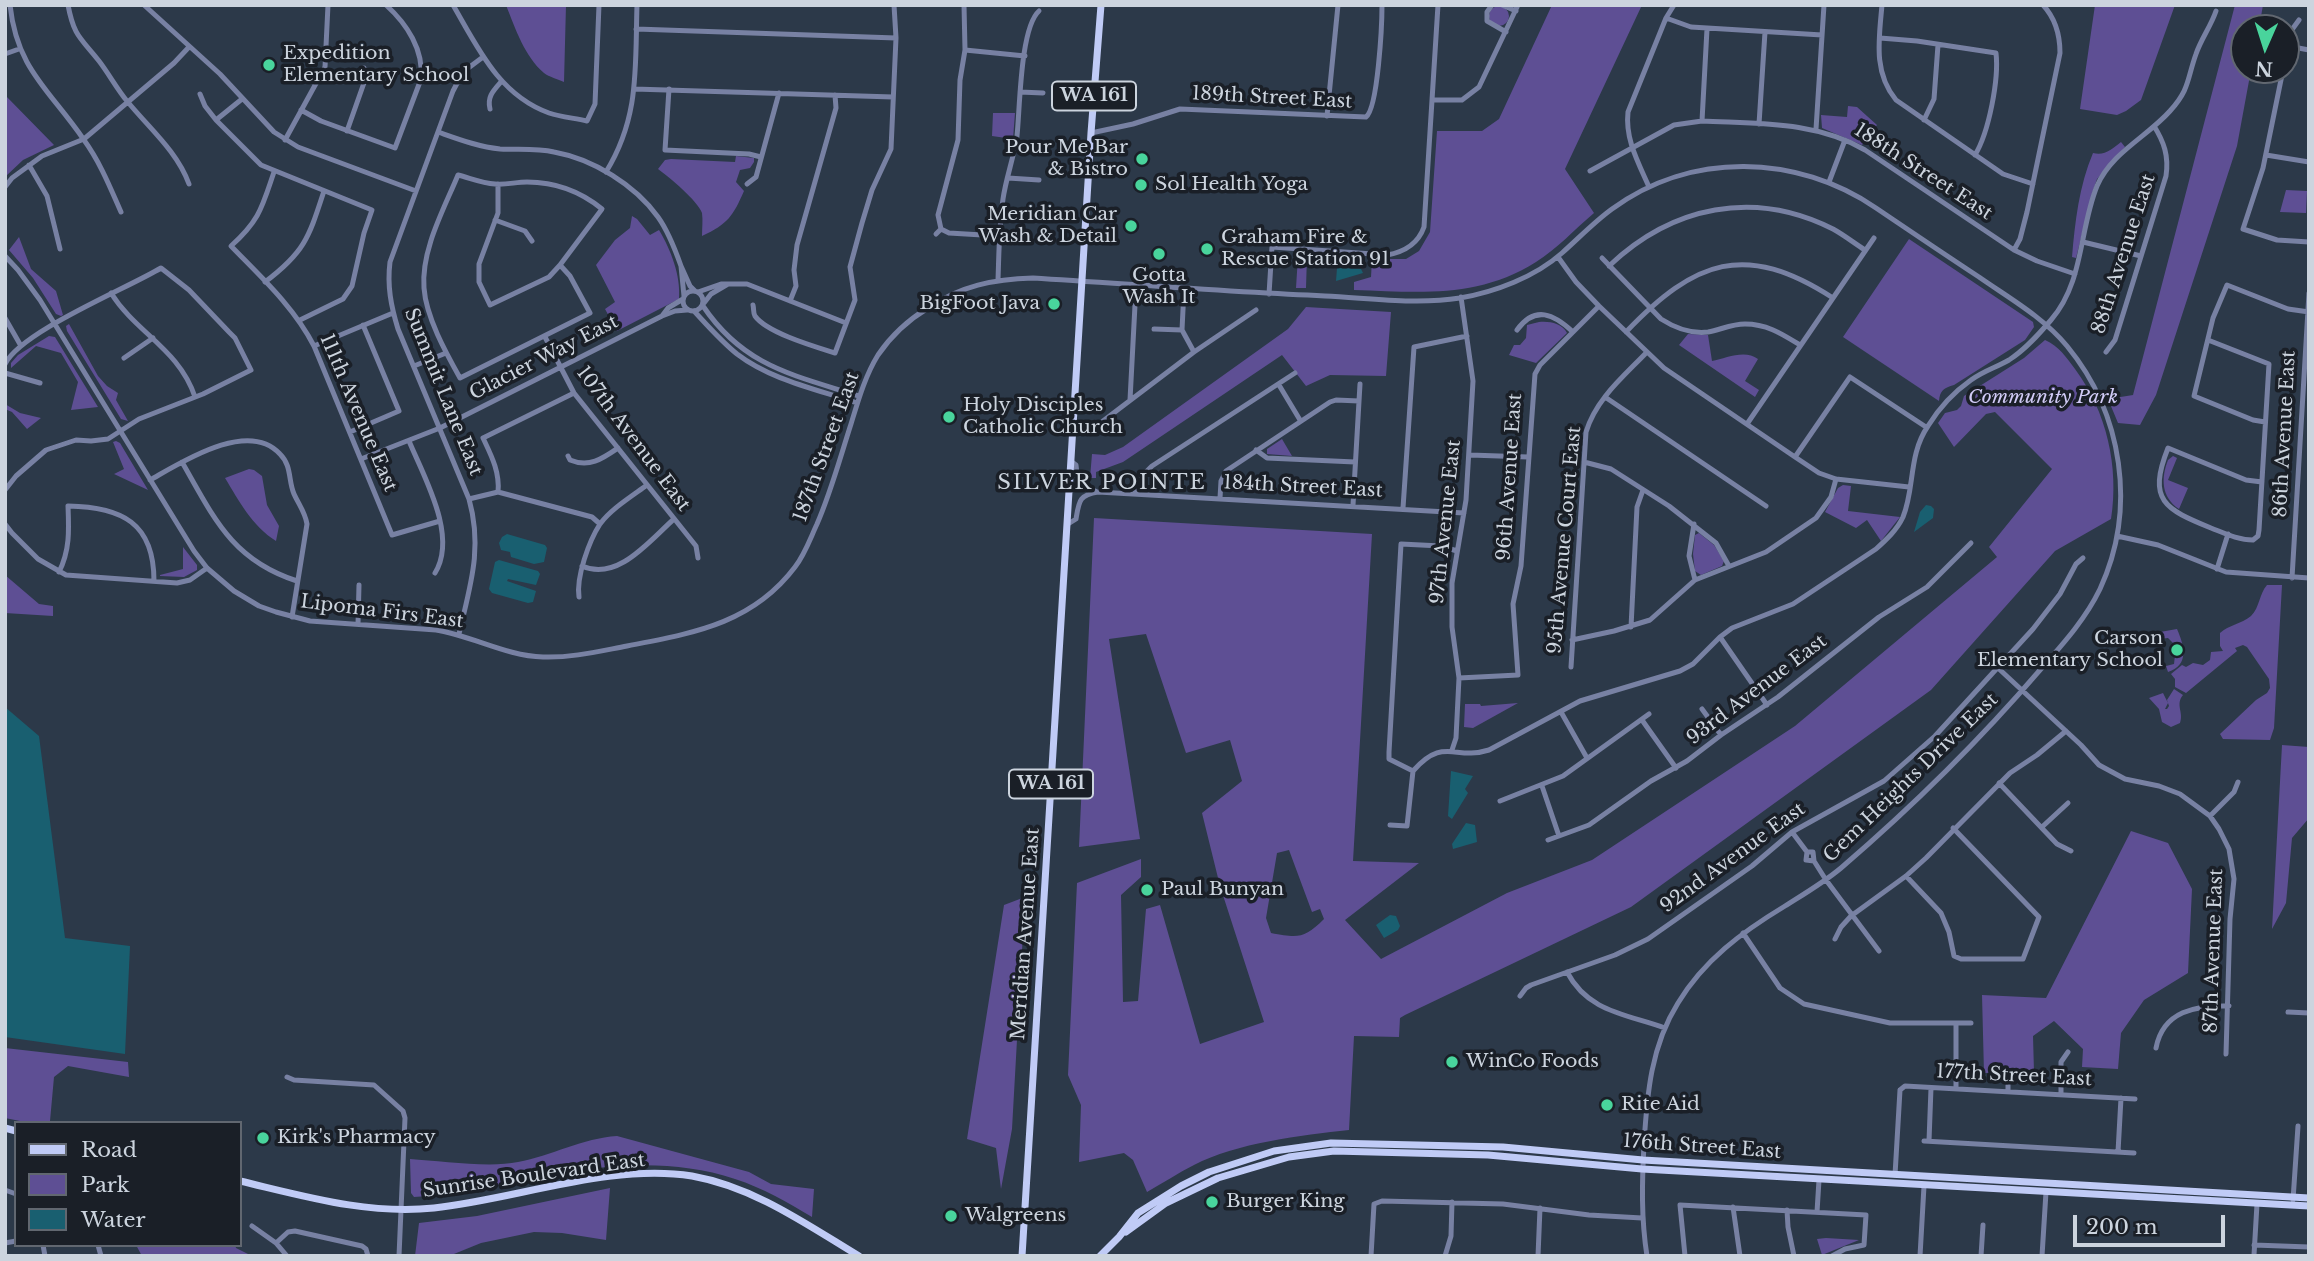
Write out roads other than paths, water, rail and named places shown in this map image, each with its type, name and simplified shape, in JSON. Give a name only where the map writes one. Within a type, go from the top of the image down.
[{"type":"main road","name":"WA 161","points":[[1072,462],[1101,5]]},
{"type":"main road","name":"Meridian Avenue East","points":[[1023,1256],[1072,462]]},
{"type":"main road","name":"176th Street East","points":[[1100,1256],[1138,1213],[1209,1172],[1274,1151],[1331,1143],[1503,1147],[1643,1160],[2309,1201]]},
{"type":"main road","name":"176th Street East","points":[[1119,1237],[1166,1203],[1202,1184],[1289,1157],[1334,1151],[1488,1155],[1642,1169],[2257,1204],[2309,1201]]},
{"type":"main road","name":"Sunrise Boulevard East","points":[[242,1181],[337,1204],[400,1210],[469,1203],[622,1174],[689,1176],[728,1185],[761,1198],[859,1256]]},
{"type":"main road","points":[[1842,1181],[1857,1178],[1892,1180],[1895,1175]]},
{"type":"main road","points":[[1924,1185],[1927,1182],[1980,1184],[2006,1181]]},
{"type":"main road","points":[[1145,1218],[1181,1186]]},
{"type":"main road","points":[[2047,1192],[2109,1192],[2113,1188]]},
{"type":"main road","points":[[2257,1204],[2260,1200],[2267,1199],[2293,1199]]},
{"type":"main road","points":[[1024,1231],[1029,1256]]},
{"type":"street","points":[[10,5],[13,32],[27,66],[84,139],[121,212]]},
{"type":"street","points":[[68,5],[80,41],[97,58],[128,102],[182,166],[189,184]]},
{"type":"street","points":[[144,5],[220,74],[274,132],[285,140],[320,156],[416,191]]},
{"type":"street","points":[[285,140],[325,67],[328,5]]},
{"type":"street","points":[[301,110],[321,121],[395,148],[421,79],[422,67],[409,32],[386,5]]},
{"type":"street","points":[[453,5],[501,82],[528,104],[550,114],[587,121],[595,104],[599,5]]},
{"type":"street","points":[[606,172],[623,140],[631,114],[637,5]]},
{"type":"street","points":[[753,305],[755,316],[772,329],[835,353],[855,300],[850,267],[872,190],[891,149],[896,38],[894,5]]},
{"type":"street","points":[[964,5],[965,50],[960,80],[958,140],[938,215],[939,231],[999,236]]},
{"type":"street","points":[[1327,116],[1338,5]]},
{"type":"street","name":"189th Street East","points":[[1091,133],[1133,124],[1180,109],[1362,118],[1370,115],[1377,71],[1382,5]]},
{"type":"street","points":[[1269,294],[1272,247],[1387,255],[1404,250],[1416,241],[1424,227],[1438,5]]},
{"type":"street","points":[[1492,5],[1486,12],[1487,21],[1506,32]]},
{"type":"street","points":[[1433,100],[1462,100],[1479,87],[1517,8],[1502,5]]},
{"type":"street","points":[[1649,187],[1632,148],[1628,132],[1628,112],[1666,18],[1674,5]]},
{"type":"street","points":[[1816,129],[1824,5]]},
{"type":"street","points":[[1882,5],[1881,75],[1896,100],[2003,174],[2033,184]]},
{"type":"street","points":[[2014,250],[2023,229],[2060,53],[2057,27],[2046,6]]},
{"type":"street","points":[[998,280],[999,236],[1004,196],[1017,139],[1025,56],[1033,16],[1039,11]]},
{"type":"street","points":[[1391,825],[1407,826],[1413,771],[1427,757],[1438,751],[1452,750],[1472,754],[1489,750],[1580,701],[1680,671],[1693,664],[1732,628],[1793,604],[1876,549],[1903,517],[1918,447],[1926,427],[1949,399],[1972,379],[2011,359],[2046,326],[2065,300],[2075,274],[2094,196],[2103,174],[2124,150],[2169,113],[2186,91],[2196,52],[2216,11]]},
{"type":"street","points":[[1666,18],[1691,27],[1707,29],[1822,35]]},
{"type":"street","points":[[636,29],[896,38]]},
{"type":"street","points":[[1702,121],[1707,29]]},
{"type":"street","points":[[1759,124],[1765,32]]},
{"type":"street","points":[[1880,38],[1996,52],[1994,83],[1984,134],[1975,155]]},
{"type":"street","points":[[1924,120],[1930,110],[1935,90],[1938,45]]},
{"type":"street","points":[[5,187],[12,178],[42,156],[84,139],[189,47]]},
{"type":"street","points":[[5,54],[19,50]]},
{"type":"street","points":[[965,50],[1025,56]]},
{"type":"street","name":"Summit Lane East","points":[[459,635],[476,558],[477,542],[469,499],[393,313],[388,281],[390,262],[463,72],[483,57]]},
{"type":"street","points":[[347,131],[365,80],[364,68]]},
{"type":"street","points":[[490,109],[488,103],[491,94],[501,82]]},
{"type":"street","points":[[2280,84],[2266,155],[2242,229],[2277,240],[2309,242]]},
{"type":"street","points":[[634,89],[893,97]]},
{"type":"street","points":[[668,89],[665,150],[750,154],[761,158]]},
{"type":"street","points":[[1020,92],[1043,93]]},
{"type":"street","points":[[747,184],[756,177],[779,93]]},
{"type":"street","points":[[200,94],[216,120],[251,158],[274,172],[372,210],[361,243],[352,286],[343,299],[300,320]]},
{"type":"street","points":[[790,301],[796,285],[794,270],[797,245],[836,108],[835,95]]},
{"type":"street","points":[[216,120],[242,99]]},
{"type":"street","name":"188th Street East","points":[[1590,171],[1674,125],[1702,121],[1816,129],[1865,150],[2014,250],[2075,274]]},
{"type":"street","name":"88th Avenue East","points":[[2106,352],[2115,340],[2167,170],[2163,141],[2154,125]]},
{"type":"street","points":[[438,132],[471,144],[499,149],[554,151],[575,157],[606,172],[630,188],[658,218],[675,247],[690,286],[703,296],[703,304],[726,337],[757,359],[858,400]]},
{"type":"street","points":[[1829,182],[1845,140]]},
{"type":"street","points":[[2266,155],[2309,162]]},
{"type":"street","points":[[29,165],[47,196],[60,249]]},
{"type":"street","name":"Gem Heights Drive East","points":[[1429,300],[1461,298],[1510,283],[1558,257],[1608,212],[1649,187],[1688,173],[1724,167],[1748,166],[1786,170],[1829,182],[1867,202],[2024,308],[2046,326],[2078,360],[2090,380],[2108,416],[2116,445],[2121,508],[2117,536],[2103,582],[2089,610],[2069,637],[2023,691],[1957,760],[1876,836],[1826,880],[1743,933],[1716,955],[1678,1003],[1665,1028],[1648,1087],[1642,1169],[1647,1256]]},
{"type":"street","name":"111th Avenue East","points":[[274,172],[251,229],[231,246],[300,320],[314,346],[392,535],[440,521]]},
{"type":"street","points":[[498,184],[499,204],[479,264],[479,282],[490,305],[549,277],[602,209],[575,190],[550,183],[484,183],[458,175],[430,247],[424,287],[427,304],[446,353],[460,378],[590,313],[570,276],[560,265]]},
{"type":"street","points":[[1008,178],[1039,180]]},
{"type":"street","points":[[265,282],[286,267],[301,250],[324,191]]},
{"type":"street","points":[[1609,266],[1630,246],[1672,222],[1689,215],[1734,208],[1767,209],[1799,215],[1836,231],[1865,250]]},
{"type":"street","points":[[495,220],[525,231],[532,241]]},
{"type":"street","points":[[1747,424],[1874,238]]},
{"type":"street","points":[[2083,242],[2141,256]]},
{"type":"street","name":"Lipoma Firs East","points":[[5,256],[26,280],[207,568],[246,599],[310,621],[436,630],[517,654],[542,657],[568,656],[722,624]]},
{"type":"street","points":[[1558,257],[1576,282],[1664,368],[1819,473],[1836,479],[1909,487]]},
{"type":"street","points":[[1602,258],[1670,325],[1689,331],[1708,332],[1731,325],[1753,324],[1774,329],[1800,345]]},
{"type":"street","points":[[681,266],[684,306],[724,344],[753,365],[782,378],[858,400]]},
{"type":"street","points":[[1626,332],[1650,307],[1686,280],[1721,267],[1758,266],[1789,273],[1833,298]]},
{"type":"street","points":[[5,364],[21,346],[54,325],[161,268],[190,290],[235,338],[251,370],[203,394],[139,419],[108,439],[76,440],[46,450],[16,476],[5,490]]},
{"type":"street","name":"187th Street East","points":[[722,624],[752,608],[780,584],[806,550],[827,501],[858,400],[879,355],[906,323],[947,296],[968,287],[998,280],[1033,278],[1269,294],[1429,300]]},
{"type":"street","points":[[683,298],[688,292],[721,284],[747,284],[846,323]]},
{"type":"street","points":[[692,311],[703,304],[711,294],[728,284]]},
{"type":"street","points":[[2265,422],[2253,420],[2194,396],[2213,318],[2227,285],[2288,309],[2308,312]]},
{"type":"street","points":[[1184,289],[1182,330],[1194,352]]},
{"type":"street","points":[[111,293],[121,309],[178,363],[195,397]]},
{"type":"street","name":"86th Avenue East","points":[[2292,578],[2309,293]]},
{"type":"street","name":"Glacier Way East","points":[[662,316],[683,298]]},
{"type":"street","name":"97th Avenue East","points":[[1452,750],[1456,738],[1459,678],[1451,606],[1464,513],[1474,381],[1461,298]]},
{"type":"street","points":[[1130,400],[1135,305]]},
{"type":"street","name":"96th Avenue East","points":[[1459,678],[1518,674],[1513,604],[1521,566],[1535,374],[1540,365],[1599,306]]},
{"type":"street","points":[[1103,421],[1194,352],[1256,310]]},
{"type":"street","name":"Glacier Way East","points":[[361,459],[440,428],[662,316],[675,311],[692,311]]},
{"type":"street","points":[[314,346],[393,313]]},
{"type":"street","points":[[1517,330],[1526,319],[1543,315],[1558,318],[1573,332]]},
{"type":"street","points":[[5,318],[21,346]]},
{"type":"street","points":[[350,432],[400,411],[363,325]]},
{"type":"street","points":[[1154,329],[1182,330]]},
{"type":"street","points":[[1403,508],[1414,347],[1467,336]]},
{"type":"street","name":"107th Avenue East","points":[[545,337],[574,393],[696,546],[698,558]]},
{"type":"street","points":[[124,358],[153,338]]},
{"type":"street","points":[[2208,340],[2269,364],[2265,422],[2262,482],[2259,530],[2256,539],[2244,540],[2176,513],[2166,504],[2159,490],[2159,471],[2168,448],[2246,480],[2262,482]]},
{"type":"street","points":[[414,366],[446,353]]},
{"type":"street","name":"95th Avenue Court East","points":[[1571,667],[1584,444],[1590,421],[1605,397],[1646,353]]},
{"type":"street","points":[[5,373],[40,383]]},
{"type":"street","points":[[1135,493],[1140,478],[1152,466],[1295,373]]},
{"type":"street","points":[[1795,457],[1850,377],[1926,427]]},
{"type":"street","points":[[1353,505],[1360,384]]},
{"type":"street","points":[[1279,385],[1300,420]]},
{"type":"street","points":[[498,492],[496,466],[483,438],[574,393]]},
{"type":"street","points":[[1605,397],[1766,506]]},
{"type":"street","points":[[1220,498],[1221,481],[1226,471],[1256,450],[1300,420],[1336,400],[1359,401]]},
{"type":"street","points":[[150,480],[194,454],[234,442],[247,440],[265,443],[280,454],[287,463],[293,493],[305,513],[307,524],[292,617]]},
{"type":"street","points":[[409,441],[439,513],[442,562],[435,573]]},
{"type":"street","points":[[568,456],[570,460],[586,464],[598,461],[618,448]]},
{"type":"street","points":[[1256,450],[1266,458],[1355,462]]},
{"type":"street","points":[[1469,455],[1528,457]]},
{"type":"street","points":[[182,462],[215,519],[247,555],[262,567],[297,581]]},
{"type":"street","points":[[1072,462],[1076,465],[1079,483],[1098,492]]},
{"type":"street","points":[[1584,462],[1611,469],[1694,524],[1716,543],[1729,566]]},
{"type":"street","points":[[1572,640],[1650,620],[1695,580],[1766,552],[1816,518],[1831,497],[1836,479]]},
{"type":"street","points":[[579,597],[577,583],[600,524],[647,485]]},
{"type":"street","points":[[1631,626],[1637,507],[1643,490]]},
{"type":"street","points":[[469,499],[498,492],[592,517],[600,524]]},
{"type":"street","points":[[1068,524],[1076,519],[1080,500],[1087,494],[1098,492]]},
{"type":"street","name":"184th Street East","points":[[1098,492],[1464,513]]},
{"type":"street","points":[[59,572],[66,559],[68,547],[68,506],[100,508],[114,511],[131,522],[148,542],[154,567],[154,581]]},
{"type":"street","points":[[582,566],[601,571],[614,568],[674,519]]},
{"type":"street","points":[[5,524],[38,559],[59,572],[74,577],[177,583],[190,580],[207,568]]},
{"type":"street","points":[[1694,524],[1689,556],[1695,580]]},
{"type":"street","points":[[2217,569],[2228,534]]},
{"type":"street","points":[[2117,536],[2158,545],[2217,569],[2246,575],[2309,579]]},
{"type":"street","name":"93rd Avenue East","points":[[1548,840],[1589,825],[1768,705],[1879,617],[1927,587],[1971,543]]},
{"type":"street","points":[[1413,771],[1389,759],[1401,544],[1441,546],[1457,551]]},
{"type":"street","name":"92nd Avenue East","points":[[1520,996],[1525,988],[1648,939],[1752,866],[1792,832],[1874,787],[1895,772],[1935,736],[2044,617],[2076,564],[2083,558]]},
{"type":"street","points":[[358,624],[359,585]]},
{"type":"street","points":[[1720,637],[1768,705]]},
{"type":"street","points":[[1998,668],[2103,768],[2134,782],[2169,789],[2210,816],[2231,796],[2238,782]]},
{"type":"street","points":[[1702,709],[1721,735]]},
{"type":"street","points":[[1561,712],[1587,758]]},
{"type":"street","points":[[1500,801],[1563,776],[1649,714]]},
{"type":"street","points":[[1642,720],[1676,768]]},
{"type":"street","points":[[1835,939],[1841,927],[1852,916],[1926,858],[1999,783],[2066,731]]},
{"type":"street","points":[[1999,783],[2057,844],[2071,851]]},
{"type":"street","points":[[1542,786],[1559,836]]},
{"type":"street","points":[[2042,827],[2068,803]]},
{"type":"street","name":"87th Avenue East","points":[[2210,816],[2225,841],[2233,870],[2226,1054]]},
{"type":"street","points":[[1906,876],[1941,913],[1949,932],[1954,956],[1961,959],[2023,959],[2039,917],[1953,828]]},
{"type":"street","points":[[1792,832],[1807,852],[1813,852],[1814,861],[1826,880],[1879,951]]},
{"type":"street","points":[[1743,933],[1780,988],[1804,1004],[1890,1023],[1970,1023]]},
{"type":"street","points":[[1567,972],[1578,990],[1591,1002],[1665,1028]]},
{"type":"street","points":[[2156,1048],[2161,1030],[2178,1015],[2201,1007],[2229,1006]]},
{"type":"street","points":[[2288,1012],[2309,1013]]},
{"type":"street","points":[[1956,1024],[1956,1089]]},
{"type":"street","points":[[2060,1095],[2062,1062],[2068,1052]]},
{"type":"street","points":[[2008,1072],[2008,1091]]},
{"type":"street","points":[[287,1077],[294,1080],[374,1085],[403,1111],[405,1118],[399,1256]]},
{"type":"street","points":[[1894,1084],[1900,1090],[1895,1175]]},
{"type":"street","name":"177th Street East","points":[[1900,1090],[1905,1086],[2135,1099]]},
{"type":"street","points":[[1931,1088],[1927,1141],[2134,1153]]},
{"type":"street","points":[[2118,1152],[2121,1098]]},
{"type":"street","points":[[2293,1199],[2298,1126]]},
{"type":"street","points":[[1817,1212],[1819,1180]]},
{"type":"street","points":[[1920,1256],[1924,1185]]},
{"type":"street","points":[[2042,1256],[2047,1192]]},
{"type":"street","points":[[1371,1256],[1374,1204],[1382,1200],[1503,1203],[1597,1216],[1643,1218]]},
{"type":"street","points":[[1445,1256],[1451,1236],[1452,1202]]},
{"type":"street","points":[[2254,1255],[2257,1204]]},
{"type":"street","points":[[1685,1256],[1680,1205],[1866,1215],[1864,1245],[1845,1249],[1832,1256]]},
{"type":"street","points":[[1538,1256],[1540,1208]]},
{"type":"street","points":[[1733,1208],[1740,1256]]},
{"type":"street","points":[[1787,1210],[1794,1256]]},
{"type":"street","points":[[1981,1256],[1983,1225]]},
{"type":"street","points":[[252,1226],[276,1243],[288,1256]]},
{"type":"street","points":[[276,1243],[288,1232],[295,1231],[366,1249],[368,1256]]},
{"type":"street","points":[[2254,1245],[2289,1249],[2309,1247]]},
{"type":"water","points":[[1337,268],[1361,269],[1363,273],[1336,281]]},
{"type":"water","points":[[1926,505],[1934,509],[1933,518],[1914,532],[1920,512]]},
{"type":"water","points":[[507,534],[545,545],[547,548],[544,562],[534,564],[511,557],[510,552],[501,550],[499,543]]},
{"type":"water","points":[[499,560],[538,571],[540,574],[536,585],[508,579],[507,581],[536,591],[533,602],[492,593],[489,589],[495,562]]},
{"type":"water","points":[[5,707],[39,736],[65,938],[130,946],[125,1054],[5,1037]]},
{"type":"water","points":[[1451,771],[1473,776],[1465,789],[1468,793],[1452,819],[1448,816]]},
{"type":"water","points":[[1466,823],[1475,825],[1477,842],[1453,849],[1452,844]]},
{"type":"water","points":[[1390,915],[1396,916],[1400,926],[1384,938],[1376,925]]},
{"type":"place","name":"Expedition Elementary School","points":[[269,65]]},
{"type":"place","name":"Pour Me Bar & Bistro","points":[[1142,159]]},
{"type":"place","name":"Sol Health Yoga","points":[[1141,185]]},
{"type":"place","name":"Meridian Car Wash & Detail","points":[[1131,226]]},
{"type":"place","name":"Graham Fire & Rescue Station 91","points":[[1207,249]]},
{"type":"place","name":"Gotta Wash It","points":[[1159,254]]},
{"type":"place","name":"BigFoot Java","points":[[1054,304]]},
{"type":"place","name":"Holy Disciples Catholic Church","points":[[949,417]]},
{"type":"place","name":"Carson Elementary School","points":[[2177,650]]},
{"type":"place","name":"Paul Bunyan","points":[[1147,890]]},
{"type":"place","name":"WinCo Foods","points":[[1452,1062]]},
{"type":"place","name":"Rite Aid","points":[[1607,1105]]},
{"type":"place","name":"Kirk's Pharmacy","points":[[263,1138]]},
{"type":"place","name":"Burger King","points":[[1212,1202]]},
{"type":"place","name":"Walgreens","points":[[951,1216]]},
{"type":"district","name":"SILVER POINTE","points":[[1102,483]]},
{"type":"park label","name":"Community Park","points":[[2043,398]]}]
